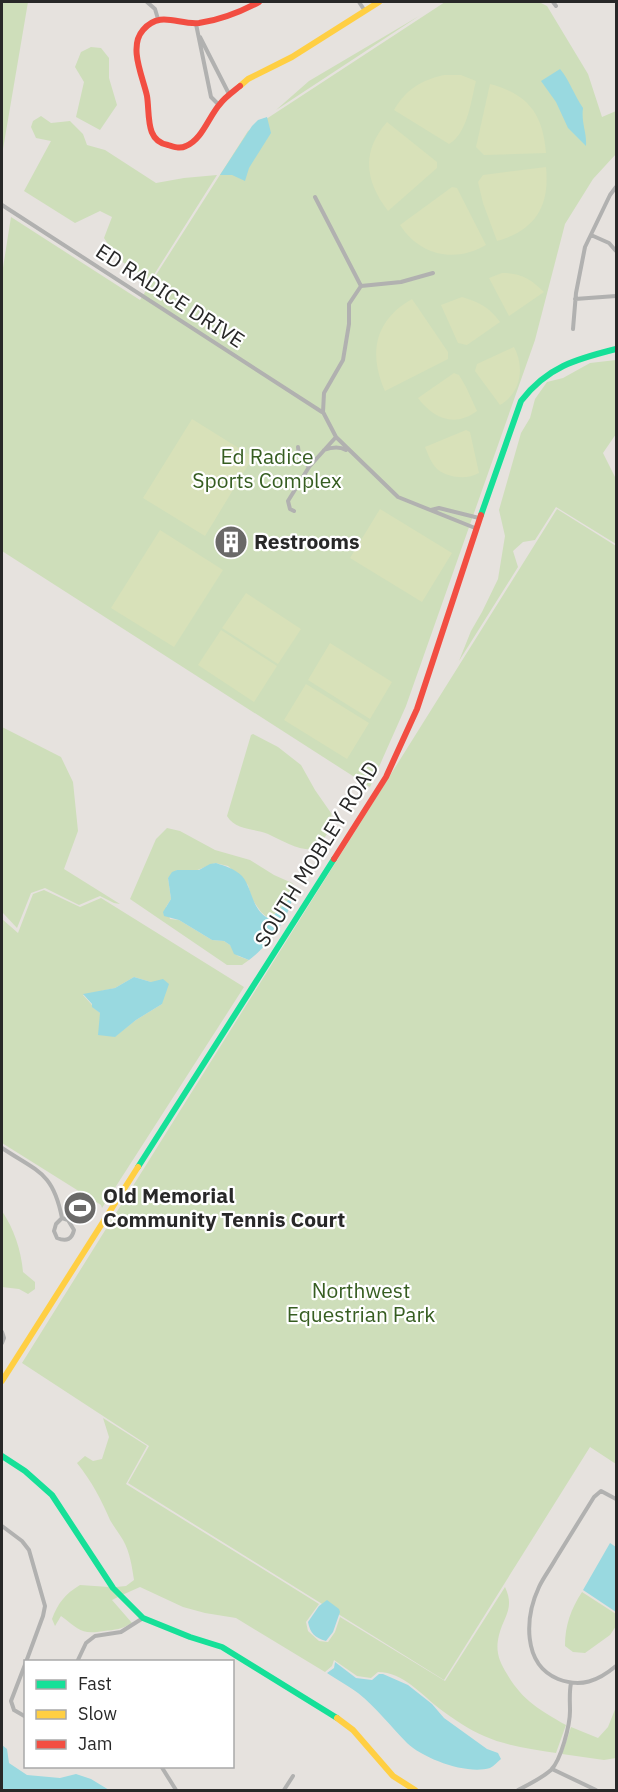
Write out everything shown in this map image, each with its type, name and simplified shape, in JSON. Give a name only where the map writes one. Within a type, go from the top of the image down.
[{"type":"street","points":[[147,2],[154,9],[158,19]]},
{"type":"street","points":[[259,2],[240,12],[196,23],[175,18],[158,19],[143,30],[136,48],[147,97],[150,128],[155,139],[168,147],[188,146],[219,105],[248,79],[292,57],[378,2]]},
{"type":"street","points":[[359,2],[365,11]]},
{"type":"street","points":[[196,23],[211,97],[219,105]]},
{"type":"street","points":[[200,36],[229,94]]},
{"type":"street","points":[[573,329],[575,299],[585,247],[616,187]]},
{"type":"street","points":[[315,197],[361,286]]},
{"type":"street","name":"ED RADICE DRIVE","points":[[2,205],[323,412],[336,437],[398,497],[476,529]]},
{"type":"street","points":[[591,235],[609,243],[616,251]]},
{"type":"street","points":[[323,412],[324,393],[343,360],[349,324],[349,303],[361,286],[401,282],[433,273]]},
{"type":"street","points":[[575,299],[616,296]]},
{"type":"street","name":"SOUTH MOBLEY ROAD","points":[[2,1381],[386,777],[417,709],[516,412],[529,389],[542,376],[575,359],[616,349]]},
{"type":"street","points":[[294,511],[290,509],[288,501],[309,467],[336,437]]},
{"type":"street","points":[[298,447],[299,455],[309,467]]},
{"type":"street","points":[[324,450],[331,447],[342,447],[352,454]]},
{"type":"street","points":[[430,510],[439,508],[480,519]]},
{"type":"street","points":[[2,1148],[44,1175],[58,1197],[62,1218]]},
{"type":"street","points":[[62,1218],[68,1220],[74,1230],[69,1240],[57,1238],[54,1232],[56,1224],[62,1218]]},
{"type":"street","points":[[2,1332],[4,1338],[2,1343]]},
{"type":"street","points":[[2,1456],[25,1471],[52,1495],[113,1588],[143,1618],[222,1647],[331,1713],[353,1730],[393,1776],[415,1791]]},
{"type":"street","points":[[616,1499],[601,1491],[594,1497],[539,1587],[530,1613],[531,1650],[539,1667],[553,1677],[571,1683],[584,1683],[602,1677],[616,1666]]},
{"type":"street","points":[[2,1526],[22,1541],[29,1550],[45,1606],[44,1616],[27,1660]]},
{"type":"street","points":[[78,1660],[86,1643],[95,1636],[121,1632],[143,1618]]},
{"type":"street","points":[[24,1667],[11,1701],[14,1710],[24,1716]]},
{"type":"street","points":[[518,1791],[552,1769],[565,1741],[570,1712],[568,1697],[571,1683]]},
{"type":"street","points":[[162,1768],[176,1791]]},
{"type":"street","points":[[552,1769],[596,1791]]},
{"type":"street","points":[[284,1791],[293,1776]]},
{"type":"green space","points":[[2,2],[28,2],[2,155]]},
{"type":"green space","name":"Ed Radice Sports Complex","points":[[445,2],[539,2],[547,6],[588,74],[602,117],[616,111],[616,154],[593,179],[565,224],[535,340],[406,706],[370,787],[2,551],[2,274],[11,217],[140,300],[248,131]]},
{"type":"green space","points":[[419,16],[276,110],[309,81]]},
{"type":"green space","points":[[91,47],[101,48],[109,58],[109,78],[117,105],[100,130],[76,117],[84,82],[75,67],[81,52]]},
{"type":"green space","points":[[444,75],[461,75],[476,81],[465,124],[461,132],[449,144],[394,110],[415,86]]},
{"type":"green space","points":[[490,84],[514,94],[531,108],[541,127],[546,153],[484,155],[476,147]]},
{"type":"green space","points":[[41,116],[51,123],[70,121],[83,134],[87,145],[105,150],[156,183],[217,175],[150,281],[117,258],[104,238],[112,217],[100,211],[75,223],[24,191],[51,141],[36,138],[31,127],[33,121]]},
{"type":"green space","points":[[387,122],[437,162],[437,168],[388,211],[374,189],[369,166],[373,144]]},
{"type":"green space","points":[[546,167],[545,194],[537,215],[521,230],[497,241],[478,182],[483,175]]},
{"type":"green space","points":[[452,187],[457,188],[486,245],[474,251],[450,255],[428,250],[418,244],[400,225]]},
{"type":"green space","points":[[502,273],[525,278],[544,292],[509,316],[489,278]]},
{"type":"green space","points":[[462,297],[483,306],[500,322],[467,345],[458,343],[441,305]]},
{"type":"green space","points":[[412,299],[448,352],[448,359],[385,391],[377,364],[378,339],[390,317]]},
{"type":"green space","points":[[514,347],[519,363],[519,379],[513,394],[500,405],[475,371],[477,364]]},
{"type":"green space","points":[[616,360],[616,434],[603,453],[616,479],[616,544],[556,507],[535,540],[523,542],[513,551],[518,567],[459,661],[471,631],[498,579],[505,536],[499,510],[521,433],[530,418],[535,399],[547,382],[563,378],[590,363]]},
{"type":"green space","points":[[454,373],[459,375],[477,411],[452,420],[430,411],[418,398]]},
{"type":"green space","points":[[192,419],[253,457],[205,536],[143,498]]},
{"type":"green space","points":[[466,430],[470,432],[479,473],[463,477],[441,472],[433,464],[425,447]]},
{"type":"green space","points":[[380,509],[452,553],[422,602],[350,558]]},
{"type":"green space","name":"Northwest Equestrian Park","points":[[557,509],[616,546],[616,1464],[590,1447],[444,1680],[128,1483],[149,1446],[22,1363]]},
{"type":"green space","points":[[160,530],[223,570],[174,647],[111,608]]},
{"type":"green space","points":[[246,593],[301,629],[278,664],[222,628]]},
{"type":"green space","points":[[221,630],[277,666],[254,702],[198,665]]},
{"type":"green space","points":[[330,643],[392,682],[370,719],[308,680]]},
{"type":"green space","points":[[306,684],[369,723],[347,759],[284,720]]},
{"type":"green space","points":[[2,727],[61,757],[73,782],[78,831],[64,869],[120,904],[100,896],[79,905],[45,888],[31,893],[17,928],[2,912]]},
{"type":"green space","points":[[253,734],[278,747],[301,765],[331,813],[332,821],[329,831],[317,849],[298,847],[268,834],[240,827],[227,816]]},
{"type":"green space","points":[[167,828],[180,831],[215,850],[250,860],[295,886],[285,904],[268,918],[252,899],[248,885],[228,866],[215,863],[195,871],[177,870],[168,878],[171,899],[166,907],[170,919],[179,920],[212,940],[224,941],[238,956],[249,960],[242,965],[227,965],[130,899],[156,839]]},
{"type":"green space","points":[[44,890],[80,907],[101,898],[244,987],[102,1208],[101,1205],[2,1143],[2,919],[18,933],[33,894]],"holes":[[[134,977],[151,982],[162,1004],[114,1037],[100,1013],[83,995],[115,988]]]},
{"type":"green space","points":[[2,1211],[16,1240],[23,1272],[35,1282],[35,1289],[28,1294],[19,1289],[2,1287]]},
{"type":"green space","points":[[103,1418],[147,1446],[126,1484],[319,1604],[306,1622],[308,1631],[319,1641],[328,1642],[335,1632],[340,1617],[445,1681],[505,1587],[509,1606],[499,1635],[497,1646],[499,1656],[507,1674],[519,1691],[540,1709],[566,1725],[556,1753],[510,1745],[479,1734],[450,1717],[412,1685],[396,1676],[378,1672],[371,1678],[357,1676],[334,1660],[332,1666],[325,1672],[236,1618],[183,1607],[140,1587],[122,1595],[116,1587],[126,1586],[134,1580],[127,1549],[96,1491],[77,1463],[85,1456],[93,1461],[102,1459],[109,1437]]},
{"type":"green space","points":[[80,1585],[109,1587],[118,1597],[112,1600],[132,1623],[118,1629],[85,1632],[61,1616],[55,1626],[52,1619],[60,1604],[66,1595]]},
{"type":"green space","points":[[582,1592],[616,1614],[616,1626],[610,1635],[585,1653],[573,1652],[565,1646],[569,1618]]},
{"type":"green space","points":[[616,1707],[616,1758],[604,1760],[562,1754],[571,1727],[598,1738],[608,1727]]},
{"type":"water","points":[[560,69],[583,108],[586,146],[568,128],[556,102],[541,81]]},
{"type":"water","points":[[267,117],[271,133],[249,168],[245,181],[232,175],[220,175],[252,126],[258,120]]},
{"type":"water","points":[[216,863],[242,876],[258,909],[268,918],[274,915],[293,895],[287,913],[277,931],[249,960],[234,954],[230,945],[224,941],[212,940],[179,920],[164,916],[163,912],[171,899],[168,878],[172,872],[199,870]]},
{"type":"water","points":[[134,977],[151,982],[163,979],[169,984],[162,1004],[136,1020],[115,1037],[98,1035],[100,1013],[92,1007],[83,994],[115,988]]},
{"type":"water","points":[[610,1543],[616,1547],[616,1612],[583,1590]]},
{"type":"water","points":[[327,1600],[340,1612],[333,1632],[326,1641],[314,1634],[308,1622],[319,1606]]},
{"type":"water","points":[[335,1662],[356,1678],[372,1680],[379,1674],[383,1674],[408,1685],[432,1704],[444,1718],[487,1749],[498,1753],[501,1759],[490,1768],[481,1770],[446,1764],[424,1755],[407,1743],[365,1699],[327,1673],[334,1668]]},
{"type":"water","points":[[2,1745],[7,1749],[9,1763],[27,1775],[60,1778],[76,1774],[91,1779],[109,1790],[2,1790]]},
{"type":"traffic: fast","points":[[481,515],[521,401],[531,389],[552,372],[575,361],[616,349]]},
{"type":"traffic: fast","points":[[138,1167],[334,859]]},
{"type":"traffic: fast","points":[[2,1456],[25,1471],[52,1495],[113,1588],[143,1618],[222,1647],[337,1718]]},
{"type":"traffic: slow","points":[[240,86],[248,79],[292,57],[379,2]]},
{"type":"traffic: slow","points":[[2,1381],[138,1167]]},
{"type":"traffic: slow","points":[[337,1718],[353,1730],[393,1776],[415,1790]]},
{"type":"traffic: jam","points":[[240,86],[222,101],[192,143],[179,148],[161,143],[155,138],[150,126],[137,45],[143,30],[156,21],[207,22],[259,2]]},
{"type":"traffic: jam","points":[[334,859],[386,777],[417,709],[481,515]]},
{"type":"place","name":"Restrooms","points":[[231,542]]},
{"type":"place","name":"Old Memorial Community Tennis Court","points":[[80,1208]]}]
